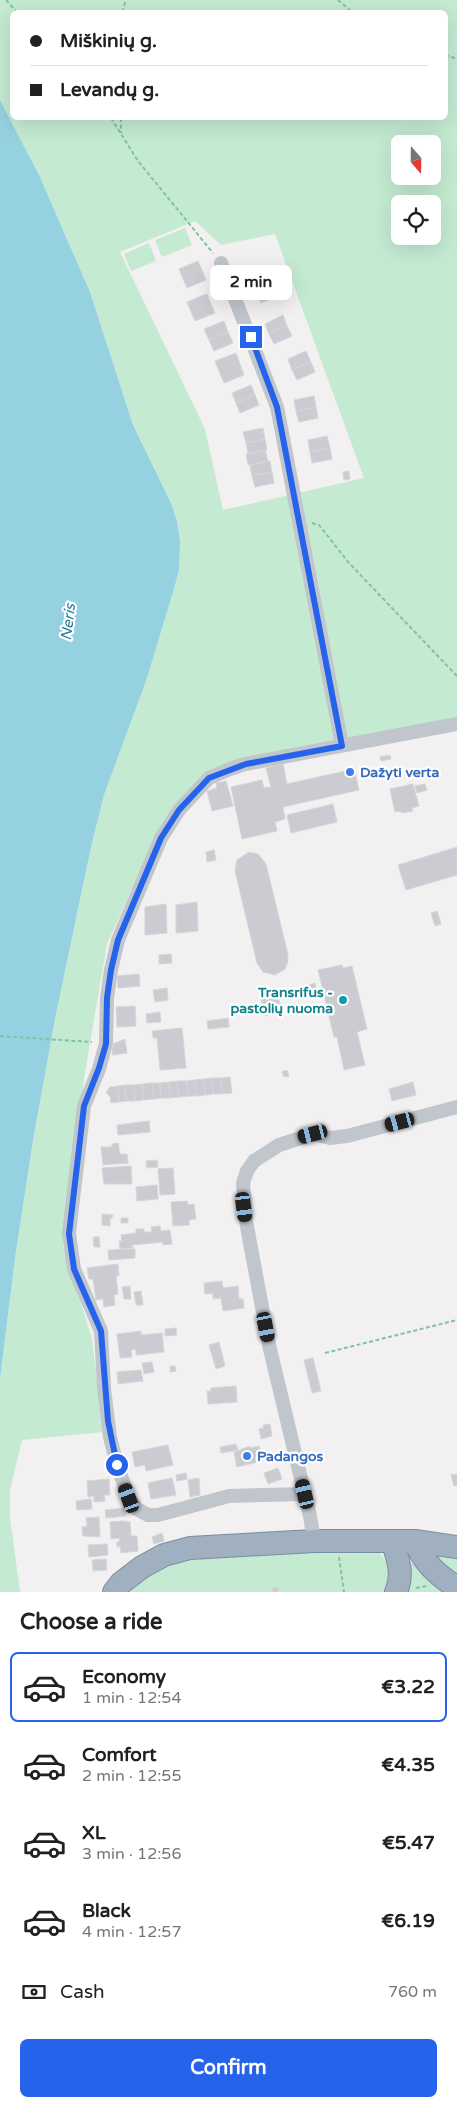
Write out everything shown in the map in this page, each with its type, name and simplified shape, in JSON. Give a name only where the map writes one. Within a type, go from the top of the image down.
[{"type":"highway","points":[[392,1541],[400,1571],[396,1592]]},
{"type":"highway","points":[[114,1592],[121,1583],[142,1567],[164,1555],[206,1547],[392,1541],[415,1541],[457,1547]]},
{"type":"highway","points":[[415,1541],[424,1561],[457,1588]]},
{"type":"street","points":[[221,263],[277,407],[342,746]]},
{"type":"street","points":[[305,1494],[229,1496],[158,1515],[148,1514],[137,1509],[129,1498],[110,1437],[104,1388],[101,1331],[74,1269],[70,1250],[69,1234],[84,1106],[106,1044],[107,998],[118,940],[161,838],[179,810],[209,778],[230,769],[457,724]]},
{"type":"street","points":[[325,1542],[305,1494],[269,1345],[246,1220],[242,1194],[243,1183],[247,1171],[263,1154],[295,1138],[313,1134],[330,1138],[347,1136],[457,1107]]},
{"type":"path","points":[[6,0],[15,10]]},
{"type":"path","points":[[338,0],[350,10]]},
{"type":"path","points":[[112,120],[138,161],[221,263]]},
{"type":"path","points":[[121,120],[122,136]]},
{"type":"path","points":[[300,522],[319,525],[349,563],[457,676]]},
{"type":"path","points":[[0,1036],[83,1041]]},
{"type":"path","points":[[324,1353],[457,1320]]},
{"type":"path","points":[[325,1542],[344,1592]]},
{"type":"green space","points":[[0,0],[457,0],[457,718],[276,752],[184,795],[161,824],[107,944],[85,1072],[63,1245],[92,1339],[103,1432],[22,1440],[10,1490],[10,1517],[20,1592],[0,1592],[0,1379],[15,1258],[33,1140],[56,1014],[91,847],[104,795],[147,678],[174,589],[179,570],[180,541],[177,521],[171,503],[133,425],[90,292],[39,175],[10,120],[448,120],[448,10],[10,10],[10,119],[0,100]],"holes":[[[195,221],[221,245],[275,234],[364,478],[223,510],[205,429],[120,252]]]},
{"type":"green space","points":[[185,228],[192,245],[162,257],[155,240]]},
{"type":"green space","points":[[149,243],[156,261],[131,271],[124,254]]},
{"type":"green space","points":[[427,1549],[457,1553],[457,1581]]},
{"type":"green space","points":[[377,1550],[391,1566],[387,1590],[382,1592],[126,1592],[153,1570],[193,1556]]},
{"type":"green space","points":[[411,1563],[453,1592],[403,1592],[408,1565]]},
{"type":"water","name":"Neris","points":[[0,100],[39,175],[90,292],[133,425],[171,503],[177,521],[180,541],[179,570],[174,589],[147,678],[104,795],[91,847],[56,1014],[33,1140],[15,1258],[0,1379]]},
{"type":"building","points":[[198,261],[206,280],[187,288],[179,269]]},
{"type":"building","points":[[270,274],[274,284],[256,292],[252,282]]},
{"type":"building","points":[[274,284],[279,295],[261,303],[256,292]]},
{"type":"building","points":[[207,294],[215,313],[195,321],[187,302]]},
{"type":"building","points":[[283,315],[287,326],[269,334],[265,324]]},
{"type":"building","points":[[224,321],[228,332],[209,340],[204,329]]},
{"type":"building","points":[[287,326],[292,336],[274,344],[269,334]]},
{"type":"building","points":[[228,332],[233,343],[214,351],[209,340]]},
{"type":"building","points":[[306,351],[311,362],[292,370],[288,359]]},
{"type":"building","points":[[236,353],[244,375],[224,383],[215,361]]},
{"type":"building","points":[[311,362],[315,372],[297,380],[292,370]]},
{"type":"building","points":[[251,385],[255,395],[236,403],[232,393]]},
{"type":"building","points":[[255,395],[259,405],[240,413],[236,403]]},
{"type":"building","points":[[314,396],[316,407],[296,411],[294,400]]},
{"type":"building","points":[[316,407],[318,418],[299,422],[296,411]]},
{"type":"building","points":[[263,428],[265,439],[246,443],[243,432]]},
{"type":"building","points":[[327,436],[330,448],[310,452],[308,440]]},
{"type":"building","points":[[265,439],[267,450],[248,454],[246,443]]},
{"type":"building","points":[[330,448],[332,459],[312,463],[310,452]]},
{"type":"building","points":[[265,450],[268,461],[248,465],[246,454]]},
{"type":"building","points":[[270,461],[272,472],[252,476],[250,465]]},
{"type":"building","points":[[349,471],[350,479],[344,480],[343,472]]},
{"type":"building","points":[[272,472],[274,483],[255,487],[252,476]]},
{"type":"building","points":[[390,755],[391,759],[381,761],[380,757]]},
{"type":"building","points":[[283,764],[287,784],[354,769],[359,790],[283,807],[285,819],[275,822],[277,831],[242,839],[231,787],[262,780],[264,788],[271,787],[266,768]]},
{"type":"building","points":[[226,781],[233,806],[212,811],[207,791],[217,788],[216,783]]},
{"type":"building","points":[[413,784],[419,806],[412,808],[413,811],[395,812],[390,789]]},
{"type":"building","points":[[425,784],[427,790],[417,793],[415,786]]},
{"type":"building","points":[[333,804],[337,822],[291,833],[287,815]]},
{"type":"building","points":[[457,847],[457,875],[406,890],[398,865]]},
{"type":"building","points":[[214,850],[216,860],[207,862],[206,852]]},
{"type":"building","points":[[249,852],[258,854],[266,864],[288,955],[285,969],[275,975],[263,972],[257,963],[235,871],[237,860]]},
{"type":"building","points":[[197,902],[198,931],[176,933],[176,905]]},
{"type":"building","points":[[166,904],[167,933],[145,935],[145,907]]},
{"type":"building","points":[[437,911],[441,924],[435,926],[431,913]]},
{"type":"building","points":[[171,954],[172,963],[159,964],[159,955]]},
{"type":"building","name":"Transrifus - pastolių nuoma","points":[[342,965],[343,968],[352,966],[367,1029],[357,1032],[365,1065],[344,1070],[337,1037],[334,1037],[318,970]]},
{"type":"building","points":[[139,974],[140,986],[118,988],[117,976]]},
{"type":"building","points":[[315,983],[317,992],[308,994],[306,986]]},
{"type":"building","points":[[167,988],[168,1000],[155,1002],[153,990]]},
{"type":"building","points":[[277,991],[282,1012],[265,1016],[260,995]]},
{"type":"building","points":[[135,1006],[136,1026],[117,1027],[116,1007]]},
{"type":"building","points":[[160,1012],[161,1022],[147,1023],[146,1014]]},
{"type":"building","points":[[228,1018],[229,1027],[208,1029],[207,1021]]},
{"type":"building","points":[[182,1028],[186,1068],[160,1070],[157,1038],[153,1038],[152,1031]]},
{"type":"building","points":[[125,1039],[127,1053],[112,1055],[113,1044]]},
{"type":"building","points":[[287,1070],[289,1076],[284,1077],[282,1072]]},
{"type":"building","points":[[230,1077],[232,1093],[222,1094],[221,1078]]},
{"type":"building","points":[[212,1078],[221,1078],[222,1094],[213,1094]]},
{"type":"building","points":[[212,1078],[213,1094],[205,1095],[204,1079]]},
{"type":"building","points":[[204,1079],[205,1095],[197,1096],[195,1080]]},
{"type":"building","points":[[195,1080],[197,1096],[188,1096],[187,1081]]},
{"type":"building","points":[[177,1081],[187,1081],[188,1096],[179,1097]]},
{"type":"building","points":[[177,1081],[179,1097],[170,1098],[169,1082]]},
{"type":"building","points":[[169,1082],[170,1098],[161,1098],[160,1083]]},
{"type":"building","points":[[413,1082],[416,1095],[392,1101],[389,1089]]},
{"type":"building","points":[[152,1083],[160,1083],[161,1098],[154,1099]]},
{"type":"building","points":[[152,1083],[154,1099],[143,1100],[142,1084]]},
{"type":"building","points":[[142,1084],[143,1100],[135,1101],[134,1085]]},
{"type":"building","points":[[125,1085],[134,1085],[135,1101],[126,1101]]},
{"type":"building","points":[[125,1085],[126,1101],[119,1102],[118,1086]]},
{"type":"building","points":[[118,1086],[119,1102],[111,1103],[110,1096],[106,1093],[110,1087]]},
{"type":"building","points":[[149,1121],[150,1132],[118,1135],[117,1125]]},
{"type":"building","points":[[118,1143],[120,1154],[127,1154],[128,1163],[103,1165],[101,1147],[112,1147],[112,1144]]},
{"type":"building","points":[[157,1160],[158,1167],[147,1168],[146,1161]]},
{"type":"building","points":[[131,1166],[132,1184],[104,1184],[102,1168]]},
{"type":"building","points":[[173,1168],[175,1194],[160,1195],[158,1169]]},
{"type":"building","points":[[157,1185],[158,1199],[137,1201],[136,1187]]},
{"type":"building","points":[[187,1201],[188,1205],[194,1204],[196,1219],[189,1220],[189,1225],[173,1226],[171,1202]]},
{"type":"building","points":[[102,1214],[113,1215],[110,1218],[110,1226],[102,1225]]},
{"type":"building","points":[[121,1218],[128,1218],[128,1223],[121,1223]]},
{"type":"building","points":[[160,1226],[161,1231],[170,1230],[172,1244],[163,1245],[163,1242],[132,1245],[133,1248],[120,1249],[119,1241],[122,1241],[121,1235],[136,1233],[136,1229],[152,1232],[151,1227]]},
{"type":"building","points":[[93,1237],[99,1237],[100,1247],[94,1247]]},
{"type":"building","points":[[135,1249],[135,1258],[109,1260],[108,1250]]},
{"type":"building","points":[[118,1264],[119,1276],[116,1276],[118,1294],[114,1295],[115,1305],[104,1307],[103,1299],[96,1300],[93,1279],[89,1279],[87,1268]]},
{"type":"building","points":[[222,1281],[223,1288],[238,1286],[239,1299],[243,1299],[244,1308],[223,1311],[221,1298],[213,1299],[213,1293],[205,1294],[204,1283]]},
{"type":"building","points":[[130,1286],[131,1299],[124,1299],[122,1287]]},
{"type":"building","points":[[141,1291],[143,1305],[136,1305],[134,1292]]},
{"type":"building","points":[[176,1328],[177,1335],[165,1336],[165,1329]]},
{"type":"building","points":[[141,1331],[141,1335],[162,1333],[164,1352],[136,1355],[136,1349],[131,1350],[132,1357],[120,1358],[117,1334]]},
{"type":"building","points":[[219,1342],[225,1366],[216,1369],[209,1345]]},
{"type":"building","points":[[313,1358],[321,1391],[312,1393],[304,1360]]},
{"type":"building","points":[[152,1362],[154,1372],[144,1374],[142,1363]]},
{"type":"building","points":[[170,1366],[175,1366],[176,1371],[170,1372]]},
{"type":"building","points":[[141,1370],[143,1381],[118,1384],[117,1372]]},
{"type":"building","points":[[236,1386],[237,1402],[208,1404],[207,1391],[211,1391],[211,1388]]},
{"type":"building","points":[[270,1424],[272,1436],[261,1439],[259,1429],[264,1428],[263,1425]]},
{"type":"building","points":[[236,1444],[238,1450],[221,1453],[220,1447]]},
{"type":"building","points":[[168,1445],[173,1465],[146,1471],[145,1465],[135,1467],[132,1452]]},
{"type":"building","points":[[250,1446],[250,1448],[259,1446],[262,1461],[237,1467],[234,1452]]},
{"type":"building","points":[[278,1468],[282,1479],[268,1484],[264,1473]]},
{"type":"building","points":[[186,1473],[187,1479],[177,1481],[176,1475]]},
{"type":"building","points":[[457,1474],[457,1485],[454,1486],[451,1475]]},
{"type":"building","points":[[172,1478],[176,1495],[151,1499],[148,1483]]},
{"type":"building","points":[[199,1478],[200,1495],[190,1497],[188,1480]]},
{"type":"building","points":[[109,1479],[110,1495],[104,1495],[105,1501],[94,1502],[94,1496],[88,1497],[87,1481]]},
{"type":"building","points":[[91,1499],[92,1509],[77,1510],[76,1501]]},
{"type":"building","points":[[125,1508],[126,1516],[106,1518],[105,1510]]},
{"type":"building","points":[[99,1517],[100,1537],[83,1536],[82,1527],[87,1526],[86,1518]]},
{"type":"building","points":[[110,1522],[130,1522],[131,1536],[137,1536],[138,1551],[121,1553],[120,1546],[117,1547],[117,1542],[120,1541],[119,1538],[111,1539]]},
{"type":"building","points":[[162,1533],[164,1541],[154,1544],[152,1537]]},
{"type":"building","points":[[107,1544],[108,1555],[89,1557],[88,1545]]},
{"type":"building","points":[[106,1559],[107,1570],[93,1571],[92,1560]]},
{"type":"building","points":[[278,1587],[279,1592],[272,1592],[272,1588]]},
{"type":"place","name":"Dažyti verta","points":[[350,772]]},
{"type":"place","name":"Transrifus - pastolių nuoma","points":[[343,1000]]},
{"type":"place","name":"Padangos","points":[[247,1456]]},
{"type":"route","points":[[117,1465],[110,1437],[104,1388],[101,1331],[74,1269],[69,1234],[84,1106],[106,1044],[107,998],[118,940],[161,838],[179,810],[191,795],[209,778],[246,764],[342,746],[277,407],[251,337]]}]
